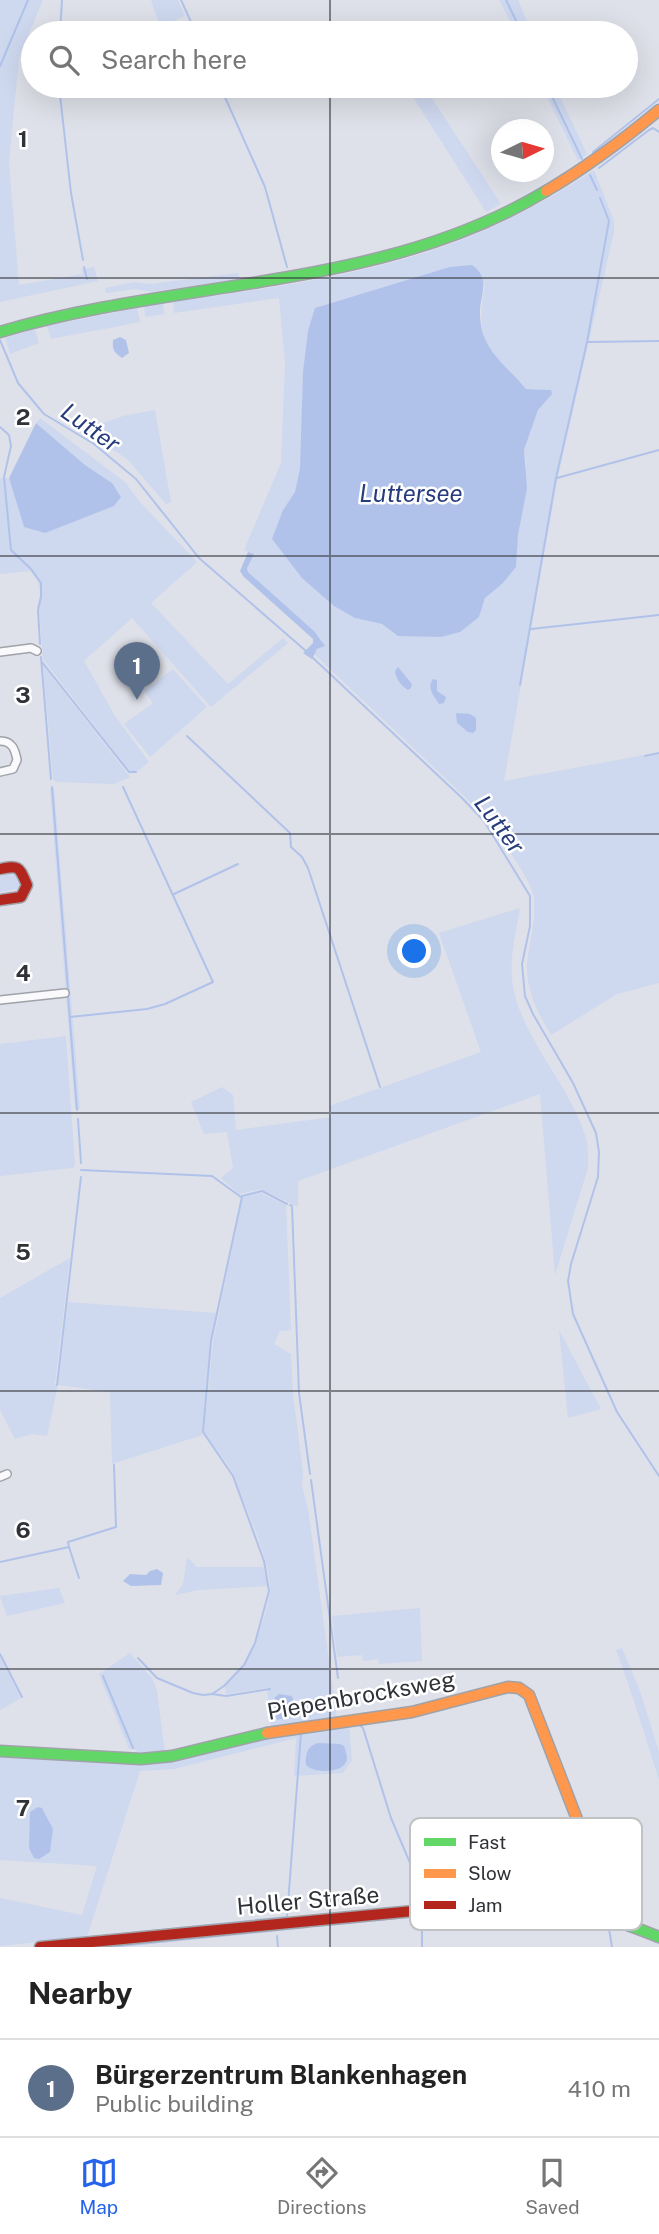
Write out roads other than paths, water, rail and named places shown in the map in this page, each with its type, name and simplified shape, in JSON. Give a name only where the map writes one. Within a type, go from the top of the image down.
[{"type":"street","points":[[4,330],[69,313],[338,269],[392,256],[455,235],[499,216],[564,180],[657,116]]},
{"type":"street","points":[[0,652],[31,648],[37,651]]},
{"type":"street","points":[[0,741],[12,745],[17,760],[13,769],[0,772]]},
{"type":"street","points":[[0,869],[14,866],[20,869],[27,885],[21,897],[0,900]]},
{"type":"street","points":[[0,1000],[65,993]]},
{"type":"street","name":"Piepenbrocksweg","points":[[0,1751],[141,1759],[172,1756],[240,1738],[412,1712],[508,1687],[518,1687],[528,1695],[576,1818]]},
{"type":"street","name":"Holler Straße","points":[[40,1947],[410,1912]]},
{"type":"street","name":"Holler Straße","points":[[641,1930],[659,1937]]},
{"type":"water","name":"Luttersee","points":[[472,265],[482,276],[481,327],[490,348],[526,389],[551,390],[552,394],[538,410],[524,450],[527,488],[518,535],[516,567],[502,584],[485,598],[479,617],[460,632],[441,637],[398,636],[382,624],[355,618],[334,606],[302,578],[272,539],[283,510],[295,492],[300,468],[303,372],[308,331],[315,308],[450,267]]},
{"type":"water","points":[[120,337],[126,340],[129,353],[122,358],[113,346],[113,340]]},
{"type":"water","points":[[36,423],[85,465],[112,483],[121,497],[114,506],[45,533],[24,527],[9,478]]},
{"type":"water","points":[[248,552],[254,554],[247,568],[248,572],[315,632],[325,646],[317,649],[312,659],[303,653],[313,643],[313,639],[240,571]]},
{"type":"water","points":[[398,667],[412,684],[408,690],[396,677],[395,671]]},
{"type":"water","points":[[433,679],[437,680],[437,691],[446,697],[444,703],[439,704],[432,692],[430,686]]},
{"type":"water","points":[[456,713],[470,714],[476,718],[476,730],[473,733],[457,723]]},
{"type":"water","points":[[157,1569],[163,1573],[161,1585],[131,1586],[123,1581],[130,1574],[146,1575]]},
{"type":"water","points":[[279,1694],[292,1696],[295,1707],[292,1717],[277,1720],[280,1705],[274,1698]]},
{"type":"water","points":[[318,1743],[344,1746],[347,1757],[345,1763],[336,1770],[329,1771],[310,1768],[306,1765],[308,1751]]},
{"type":"water","points":[[38,1807],[42,1808],[53,1829],[50,1852],[39,1859],[34,1858],[29,1848],[30,1812]]},
{"type":"waterway","name":"Lutter","points":[[0,66],[28,0]]},
{"type":"waterway","points":[[61,21],[62,0]]},
{"type":"waterway","points":[[181,0],[191,21]]},
{"type":"waterway","points":[[506,0],[516,21]]},
{"type":"waterway","points":[[60,98],[71,193],[83,260]]},
{"type":"waterway","points":[[225,98],[265,187],[287,267]]},
{"type":"waterway","points":[[553,98],[582,159]]},
{"type":"waterway","points":[[593,152],[659,99]]},
{"type":"waterway","points":[[599,168],[649,130],[653,128],[659,132]]},
{"type":"waterway","points":[[590,175],[597,190]]},
{"type":"waterway","points":[[520,685],[556,478],[587,342],[609,221],[600,198]]},
{"type":"waterway","points":[[84,267],[87,279]]},
{"type":"waterway","name":"Lutter","points":[[0,340],[18,383],[44,414],[94,444],[136,479],[199,558],[306,651]]},
{"type":"waterway","points":[[588,342],[659,341]]},
{"type":"waterway","points":[[0,427],[9,435],[11,446],[4,477],[11,550],[41,583],[38,610],[40,644]]},
{"type":"waterway","points":[[557,478],[659,450]]},
{"type":"waterway","points":[[531,629],[659,615]]},
{"type":"waterway","points":[[41,657],[51,779]]},
{"type":"waterway","name":"Lutter","points":[[312,657],[484,821],[530,896],[530,926],[522,964],[525,996],[573,1083],[596,1133],[599,1152],[598,1177],[568,1281],[573,1314],[617,1412],[659,1476]]},
{"type":"waterway","points":[[42,662],[129,772],[136,772]]},
{"type":"waterway","points":[[187,736],[290,833],[291,847],[302,857],[308,868],[380,1087]]},
{"type":"waterway","points":[[645,756],[659,753]]},
{"type":"waterway","points":[[52,787],[68,990]]},
{"type":"waterway","points":[[70,1017],[147,1009],[165,1004],[213,982],[123,787]]},
{"type":"waterway","points":[[174,894],[238,864]]},
{"type":"waterway","points":[[68,996],[77,1110]]},
{"type":"waterway","points":[[78,1119],[81,1163]]},
{"type":"waterway","points":[[81,1170],[212,1176],[241,1197]]},
{"type":"waterway","points":[[57,1385],[81,1177]]},
{"type":"waterway","points":[[242,1196],[262,1191],[287,1204]]},
{"type":"waterway","points":[[138,1658],[157,1678],[193,1693],[212,1694],[224,1686],[244,1665],[255,1643],[269,1591],[264,1561],[233,1476],[203,1432],[211,1341],[242,1197]]},
{"type":"waterway","points":[[290,1205],[299,1393],[310,1474]]},
{"type":"waterway","points":[[69,1547],[68,1542],[116,1527],[114,1465]]},
{"type":"waterway","points":[[311,1480],[338,1678]]},
{"type":"waterway","points":[[0,1562],[69,1547],[79,1578]]},
{"type":"waterway","points":[[0,1654],[22,1697]]},
{"type":"waterway","points":[[103,1676],[133,1748]]},
{"type":"waterway","points":[[212,1694],[226,1696],[270,1689]]},
{"type":"waterway","points":[[358,1724],[363,1728],[391,1818],[410,1863]]},
{"type":"waterway","points":[[91,1937],[287,1917],[301,1733]]},
{"type":"waterway","points":[[317,1926],[410,1917]]},
{"type":"waterway","points":[[110,1947],[308,1927]]},
{"type":"waterway","points":[[422,1930],[422,1947]]},
{"type":"waterway","points":[[609,1930],[612,1947]]},
{"type":"waterway","points":[[627,1930],[659,1943]]},
{"type":"waterway","points":[[277,1936],[278,1947]]},
{"type":"place","name":"Bürgerzentrum Blankenhagen","points":[[137,700]]}]
